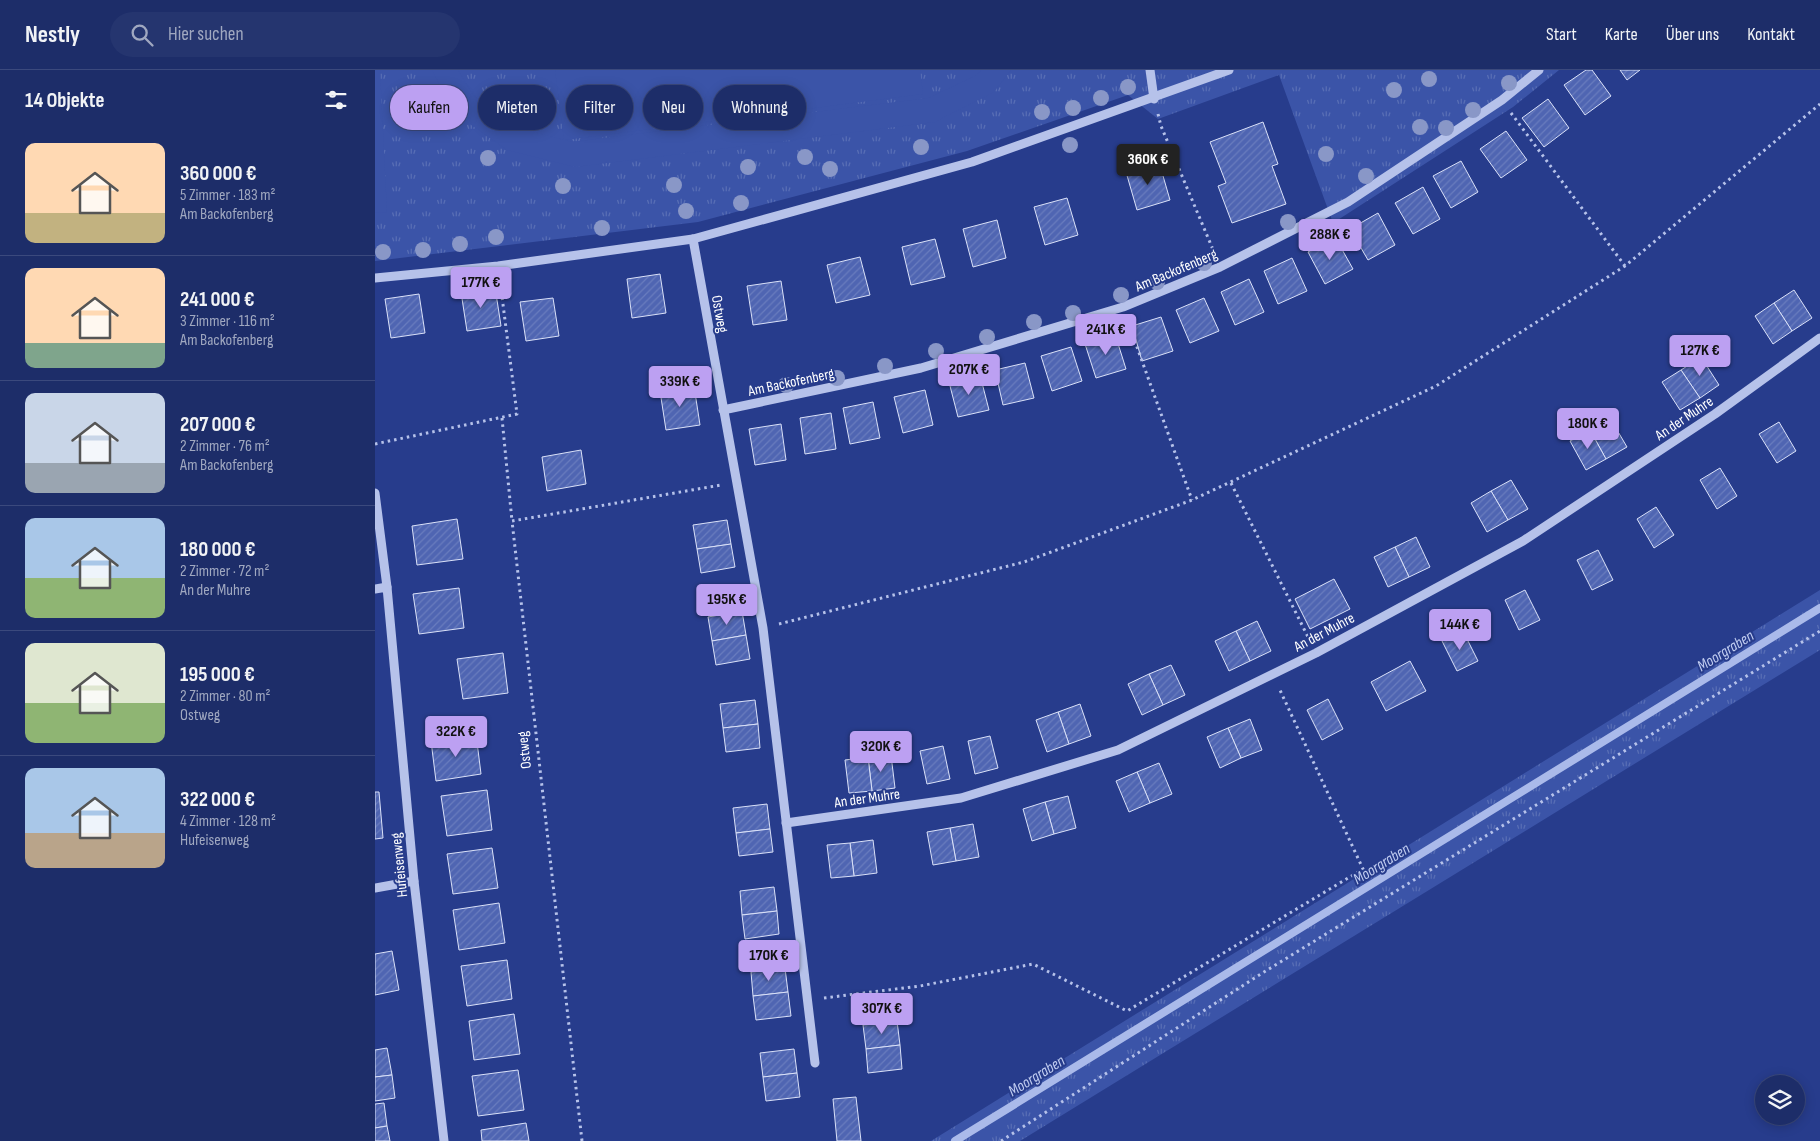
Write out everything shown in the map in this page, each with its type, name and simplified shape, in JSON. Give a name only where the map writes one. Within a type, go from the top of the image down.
[{"type":"street","points":[[1150,70],[1155,98]]},
{"type":"street","points":[[375,278],[498,266],[693,239],[973,162],[1229,70]]},
{"type":"street","name":"Am Backofenberg","points":[[723,410],[921,368],[1123,307],[1220,267],[1348,202],[1502,100],[1539,70]]},
{"type":"street","name":"Ostweg","points":[[693,239],[763,628],[815,1063]]},
{"type":"street","name":"An der Muhre","points":[[786,823],[961,798],[1118,750],[1316,653],[1523,541],[1715,414],[1820,338]]},
{"type":"street","name":"Hufeisenweg","points":[[375,493],[387,586],[414,881],[444,1141]]},
{"type":"street","points":[[375,589],[387,586]]},
{"type":"street","points":[[375,888],[414,881]]},
{"type":"path","points":[[1155,98],[1161,126],[1220,267]]},
{"type":"path","points":[[1502,100],[1625,266]]},
{"type":"path","points":[[763,628],[1024,562],[1191,500],[1231,483],[1436,386],[1625,266],[1820,104]]},
{"type":"path","points":[[375,444],[517,414],[498,266]]},
{"type":"path","points":[[1123,307],[1191,500]]},
{"type":"path","name":"Ostweg","points":[[502,418],[582,1141]]},
{"type":"path","points":[[513,521],[736,482]]},
{"type":"path","points":[[1231,483],[1316,653]]},
{"type":"path","points":[[1001,1141],[1264,972],[1820,631]]},
{"type":"path","points":[[807,1000],[920,986],[1033,964],[1127,1011],[1363,869],[1273,674]]},
{"type":"green space","points":[[375,70],[1559,70],[1513,107],[1333,223],[1279,75],[1158,119],[1128,95],[967,151],[698,222],[375,261]]},
{"type":"green space","points":[[375,70],[380,70],[387,212],[375,213]]},
{"type":"green space","points":[[432,70],[458,70],[467,85],[440,85]]},
{"type":"green space","points":[[555,70],[920,70],[923,94],[806,109],[806,85],[713,85],[713,121],[703,122],[703,85],[643,85],[643,130],[565,140],[571,142],[668,130],[703,130],[703,126],[713,124],[713,130],[806,130],[806,113],[928,98],[977,75],[981,70],[1011,70],[994,92],[935,122],[575,167],[507,150],[478,130],[526,130],[564,140]]},
{"type":"green space","points":[[468,87],[478,99],[478,130],[468,123]]},
{"type":"green space","points":[[1820,590],[1820,650],[1020,1141],[931,1141]]},
{"type":"building","points":[[1586,70],[1592,70],[1611,96],[1585,115],[1564,85]]},
{"type":"building","points":[[1620,70],[1640,70],[1627,80]]},
{"type":"building","points":[[1548,99],[1569,128],[1544,147],[1522,118]]},
{"type":"building","points":[[1263,122],[1278,164],[1272,166],[1286,204],[1232,223],[1218,186],[1226,183],[1210,142]]},
{"type":"building","points":[[1506,131],[1527,160],[1501,178],[1480,149]]},
{"type":"building","points":[[1461,161],[1478,192],[1451,208],[1433,176]]},
{"type":"building","points":[[1159,162],[1170,200],[1137,210],[1126,172]]},
{"type":"building","points":[[1423,187],[1440,219],[1413,234],[1395,203]]},
{"type":"building","points":[[1067,198],[1078,235],[1045,245],[1034,207]]},
{"type":"building","points":[[1378,213],[1395,245],[1368,260],[1350,229]]},
{"type":"building","points":[[997,220],[1006,258],[973,267],[963,229]]},
{"type":"building","points":[[1335,237],[1353,269],[1325,284],[1308,252]]},
{"type":"building","points":[[935,239],[945,277],[911,285],[902,247]]},
{"type":"building","points":[[860,257],[870,295],[836,303],[827,265]]},
{"type":"building","points":[[1292,258],[1307,291],[1278,304],[1264,271]]},
{"type":"building","points":[[660,274],[666,313],[632,318],[627,279]]},
{"type":"building","points":[[1249,279],[1264,312],[1235,325],[1221,292]]},
{"type":"building","points":[[781,281],[787,320],[753,325],[747,286]]},
{"type":"building","points":[[495,287],[501,326],[467,331],[461,292]]},
{"type":"building","points":[[1794,290],[1812,318],[1792,331],[1774,303]]},
{"type":"building","points":[[419,294],[425,333],[391,338],[385,299]]},
{"type":"building","points":[[553,298],[559,336],[526,341],[520,302]]},
{"type":"building","points":[[1204,298],[1219,331],[1190,343],[1176,310]]},
{"type":"building","points":[[1774,303],[1792,331],[1773,344],[1755,316]]},
{"type":"building","points":[[1161,317],[1173,351],[1142,361],[1132,326]]},
{"type":"building","points":[[1115,334],[1126,369],[1096,378],[1085,344]]},
{"type":"building","points":[[1071,347],[1082,381],[1052,391],[1041,356]]},
{"type":"building","points":[[1701,357],[1719,385],[1700,398],[1681,370]]},
{"type":"building","points":[[1025,363],[1034,398],[1003,405],[995,370]]},
{"type":"building","points":[[1681,370],[1700,398],[1680,410],[1662,382]]},
{"type":"building","points":[[980,375],[989,410],[958,417],[949,382]]},
{"type":"building","points":[[694,386],[700,425],[666,430],[660,391]]},
{"type":"building","points":[[925,390],[933,425],[903,433],[894,397]]},
{"type":"building","points":[[873,402],[880,438],[850,444],[843,408]]},
{"type":"building","points":[[831,413],[836,449],[805,454],[800,418]]},
{"type":"building","points":[[1610,418],[1627,447],[1606,459],[1590,430]]},
{"type":"building","points":[[1779,422],[1796,451],[1777,463],[1759,434]]},
{"type":"building","points":[[781,424],[786,460],[755,465],[749,429]]},
{"type":"building","points":[[1590,430],[1606,459],[1586,470],[1570,441]]},
{"type":"building","points":[[581,450],[586,484],[547,491],[542,457]]},
{"type":"building","points":[[1720,468],[1737,496],[1717,509],[1700,480]]},
{"type":"building","points":[[1511,480],[1528,509],[1508,520],[1491,491]]},
{"type":"building","points":[[1491,491],[1508,520],[1487,532],[1471,503]]},
{"type":"building","points":[[1656,507],[1674,535],[1654,548],[1637,519]]},
{"type":"building","points":[[457,519],[463,559],[417,565],[412,526]]},
{"type":"building","points":[[727,520],[731,544],[697,549],[693,525]]},
{"type":"building","points":[[1416,537],[1430,567],[1409,577],[1395,547]]},
{"type":"building","points":[[731,544],[735,567],[701,573],[697,549]]},
{"type":"building","points":[[1395,547],[1409,577],[1388,587],[1374,557]]},
{"type":"building","points":[[1598,550],[1613,580],[1592,590],[1577,560]]},
{"type":"building","points":[[1334,579],[1350,609],[1310,629],[1295,599]]},
{"type":"building","points":[[459,588],[464,628],[419,634],[413,594]]},
{"type":"building","points":[[1525,590],[1540,620],[1519,630],[1505,600]]},
{"type":"building","points":[[742,611],[746,635],[712,641],[708,617]]},
{"type":"building","points":[[1257,621],[1271,651],[1250,661],[1236,631]]},
{"type":"building","points":[[1236,631],[1250,661],[1229,671],[1215,641]]},
{"type":"building","points":[[1463,631],[1478,661],[1457,671],[1442,641]]},
{"type":"building","points":[[746,635],[750,659],[716,665],[712,641]]},
{"type":"building","points":[[503,653],[508,693],[463,699],[457,659]]},
{"type":"building","points":[[1410,661],[1426,691],[1386,711],[1371,682]]},
{"type":"building","points":[[1171,665],[1185,695],[1163,705],[1149,674]]},
{"type":"building","points":[[1149,674],[1163,705],[1142,715],[1128,684]]},
{"type":"building","points":[[1328,699],[1343,729],[1322,740],[1307,710]]},
{"type":"building","points":[[755,700],[758,724],[723,728],[720,704]]},
{"type":"building","points":[[1080,704],[1091,736],[1069,744],[1058,712]]},
{"type":"building","points":[[1058,712],[1069,744],[1047,752],[1036,720]]},
{"type":"building","points":[[1250,719],[1262,750],[1241,758],[1228,728]]},
{"type":"building","points":[[758,724],[760,748],[726,752],[723,728]]},
{"type":"building","points":[[1228,728],[1241,758],[1220,768],[1207,737]]},
{"type":"building","points":[[476,734],[481,774],[436,781],[431,741]]},
{"type":"building","points":[[990,736],[998,768],[975,774],[968,741]]},
{"type":"building","points":[[943,746],[950,779],[927,784],[920,751]]},
{"type":"building","points":[[891,755],[895,788],[872,791],[868,757]]},
{"type":"building","points":[[868,757],[872,791],[849,793],[845,760]]},
{"type":"building","points":[[1159,763],[1172,794],[1150,803],[1137,772]]},
{"type":"building","points":[[1137,772],[1150,803],[1129,812],[1116,781]]},
{"type":"building","points":[[487,790],[492,830],[447,836],[441,796]]},
{"type":"building","points":[[375,792],[379,792],[383,838],[375,839]]},
{"type":"building","points":[[1068,796],[1076,828],[1054,834],[1045,802]]},
{"type":"building","points":[[1045,802],[1054,834],[1032,841],[1023,809]]},
{"type":"building","points":[[767,804],[770,829],[736,833],[733,808]]},
{"type":"building","points":[[973,824],[979,857],[956,861],[950,828]]},
{"type":"building","points":[[950,828],[956,861],[933,865],[927,832]]},
{"type":"building","points":[[770,829],[773,852],[739,856],[736,833]]},
{"type":"building","points":[[873,840],[877,873],[854,876],[850,843]]},
{"type":"building","points":[[850,843],[854,876],[831,878],[827,845]]},
{"type":"building","points":[[492,848],[498,888],[453,894],[447,854]]},
{"type":"building","points":[[774,887],[777,911],[742,915],[740,891]]},
{"type":"building","points":[[499,903],[505,943],[459,950],[453,910]]},
{"type":"building","points":[[777,911],[779,934],[745,939],[742,915]]},
{"type":"building","points":[[392,951],[399,990],[375,995],[375,954]]},
{"type":"building","points":[[507,960],[512,999],[467,1006],[461,966]]},
{"type":"building","points":[[785,968],[788,992],[753,996],[751,972]]},
{"type":"building","points":[[788,992],[791,1016],[756,1020],[753,996]]},
{"type":"building","points":[[514,1014],[520,1054],[474,1060],[469,1021]]},
{"type":"building","points":[[897,1021],[900,1045],[866,1049],[863,1025]]},
{"type":"building","points":[[900,1045],[902,1069],[868,1073],[866,1049]]},
{"type":"building","points":[[387,1048],[392,1075],[375,1077],[375,1050]]},
{"type":"building","points":[[794,1049],[797,1073],[763,1077],[760,1053]]},
{"type":"building","points":[[518,1070],[524,1110],[478,1116],[472,1076]]},
{"type":"building","points":[[797,1073],[800,1097],[766,1101],[763,1077]]},
{"type":"building","points":[[392,1075],[395,1098],[375,1101],[375,1077]]},
{"type":"building","points":[[856,1097],[861,1141],[837,1141],[833,1099]]},
{"type":"building","points":[[384,1103],[387,1126],[375,1128],[375,1104]]},
{"type":"building","points":[[526,1123],[529,1141],[482,1141],[481,1130]]},
{"type":"building","points":[[387,1126],[390,1141],[375,1141],[375,1128]]},
{"type":"waterway","name":"Moorgraben","points":[[955,1141],[1820,608]]}]
